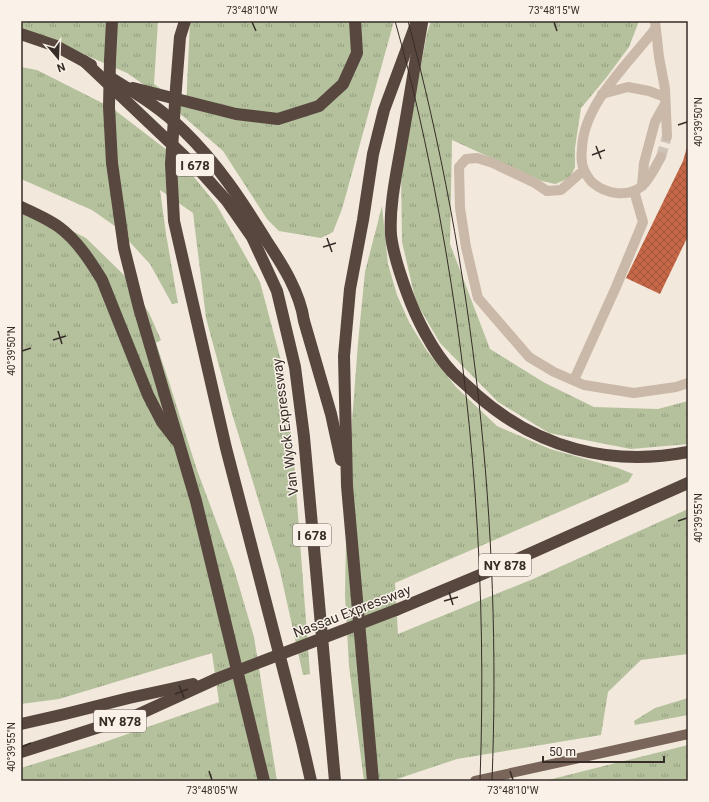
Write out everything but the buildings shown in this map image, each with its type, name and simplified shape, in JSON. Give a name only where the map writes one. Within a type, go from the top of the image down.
[{"type":"highway","points":[[112,21],[109,107],[112,163],[124,248],[139,308],[196,501],[264,781]]},
{"type":"highway","points":[[185,21],[180,37],[171,164],[174,221],[226,448],[311,781]]},
{"type":"highway","points":[[180,37],[190,21]]},
{"type":"highway","points":[[123,85],[236,114],[278,119],[319,106],[343,84],[357,53],[354,21]]},
{"type":"highway","points":[[373,781],[347,486],[344,356],[350,289],[363,220],[373,154],[384,110],[417,21]]},
{"type":"highway","points":[[422,21],[394,191],[391,234],[399,270],[419,322],[451,371],[495,410],[528,431],[563,446],[581,451],[619,457],[650,457],[688,452]]},
{"type":"highway","points":[[21,34],[56,46],[84,61],[160,110],[184,130],[225,177],[242,201],[283,268],[302,308],[304,322],[331,414],[347,486]]},
{"type":"highway","name":"Van Wyck Expressway","points":[[84,61],[201,172],[227,201],[252,236],[277,291],[295,367],[302,422],[335,781]]},
{"type":"highway","points":[[21,207],[60,228],[74,241],[92,264],[102,280],[148,395],[162,422],[180,446]]},
{"type":"highway","name":"Nassau Expressway","points":[[21,752],[137,715],[216,679],[396,610],[517,560],[688,482]]},
{"type":"highway","points":[[21,724],[216,679]]},
{"type":"main road","points":[[475,781],[688,734]]},
{"type":"lane","points":[[655,25],[602,94],[588,120],[582,142],[581,164],[592,182],[606,192],[626,193],[638,188],[646,181],[661,157]]},
{"type":"lane","points":[[655,25],[665,101],[667,136]]},
{"type":"lane","points":[[602,94],[628,87],[649,91],[665,101]]},
{"type":"lane","points":[[574,380],[616,287],[643,222],[638,188],[655,122],[665,101]]},
{"type":"lane","points":[[584,170],[561,190],[547,191],[524,178],[477,158],[466,159],[459,167],[462,221],[466,247],[478,298],[528,357],[554,372],[584,385],[634,393],[676,387],[688,383]]},
{"type":"green space","points":[[21,21],[158,21],[154,84],[186,108],[190,21],[394,21],[342,209],[333,232],[321,238],[279,231],[267,219],[223,151],[160,96],[127,73],[21,27]]},
{"type":"green space","points":[[431,21],[639,21],[629,47],[581,108],[575,148],[575,167],[570,178],[555,184],[542,181],[452,140],[450,244],[490,349],[545,383],[594,407],[658,409],[688,401],[688,444],[631,449],[549,433],[498,402],[440,343],[416,302],[402,242],[401,170],[427,33]]},
{"type":"green space","points":[[21,67],[37,70],[112,108],[180,160],[216,204],[260,282],[284,372],[294,462],[310,674],[303,675],[280,571],[231,410],[206,318],[193,213],[160,190],[178,303],[172,304],[150,264],[127,239],[129,236],[92,210],[21,179]]},
{"type":"green space","points":[[382,206],[388,264],[397,295],[410,324],[427,351],[456,387],[497,426],[550,449],[618,468],[633,474],[628,482],[395,583],[398,634],[533,579],[688,509],[688,654],[641,660],[608,692],[601,735],[457,759],[391,781],[364,781],[349,666],[345,595],[347,487],[365,272]]},
{"type":"green space","points":[[21,207],[25,207],[86,238],[127,278],[149,313],[161,340],[156,343],[197,470],[234,569],[254,637],[277,781],[21,781],[21,768],[99,744],[219,702],[212,653],[59,699],[21,704]]},
{"type":"green space","points":[[688,698],[688,715],[635,725],[634,721],[655,708]]},
{"type":"green space","points":[[688,745],[688,781],[544,781]]},
{"type":"tunnel","points":[[661,157],[667,136]]},
{"type":"tram line","points":[[395,21],[408,68],[430,164],[439,213],[451,283],[469,425],[479,567],[482,710],[480,781]]},
{"type":"tram line","points":[[408,21],[431,114],[450,208],[466,303],[478,398],[487,494],[492,589],[494,685],[492,781]]}]
